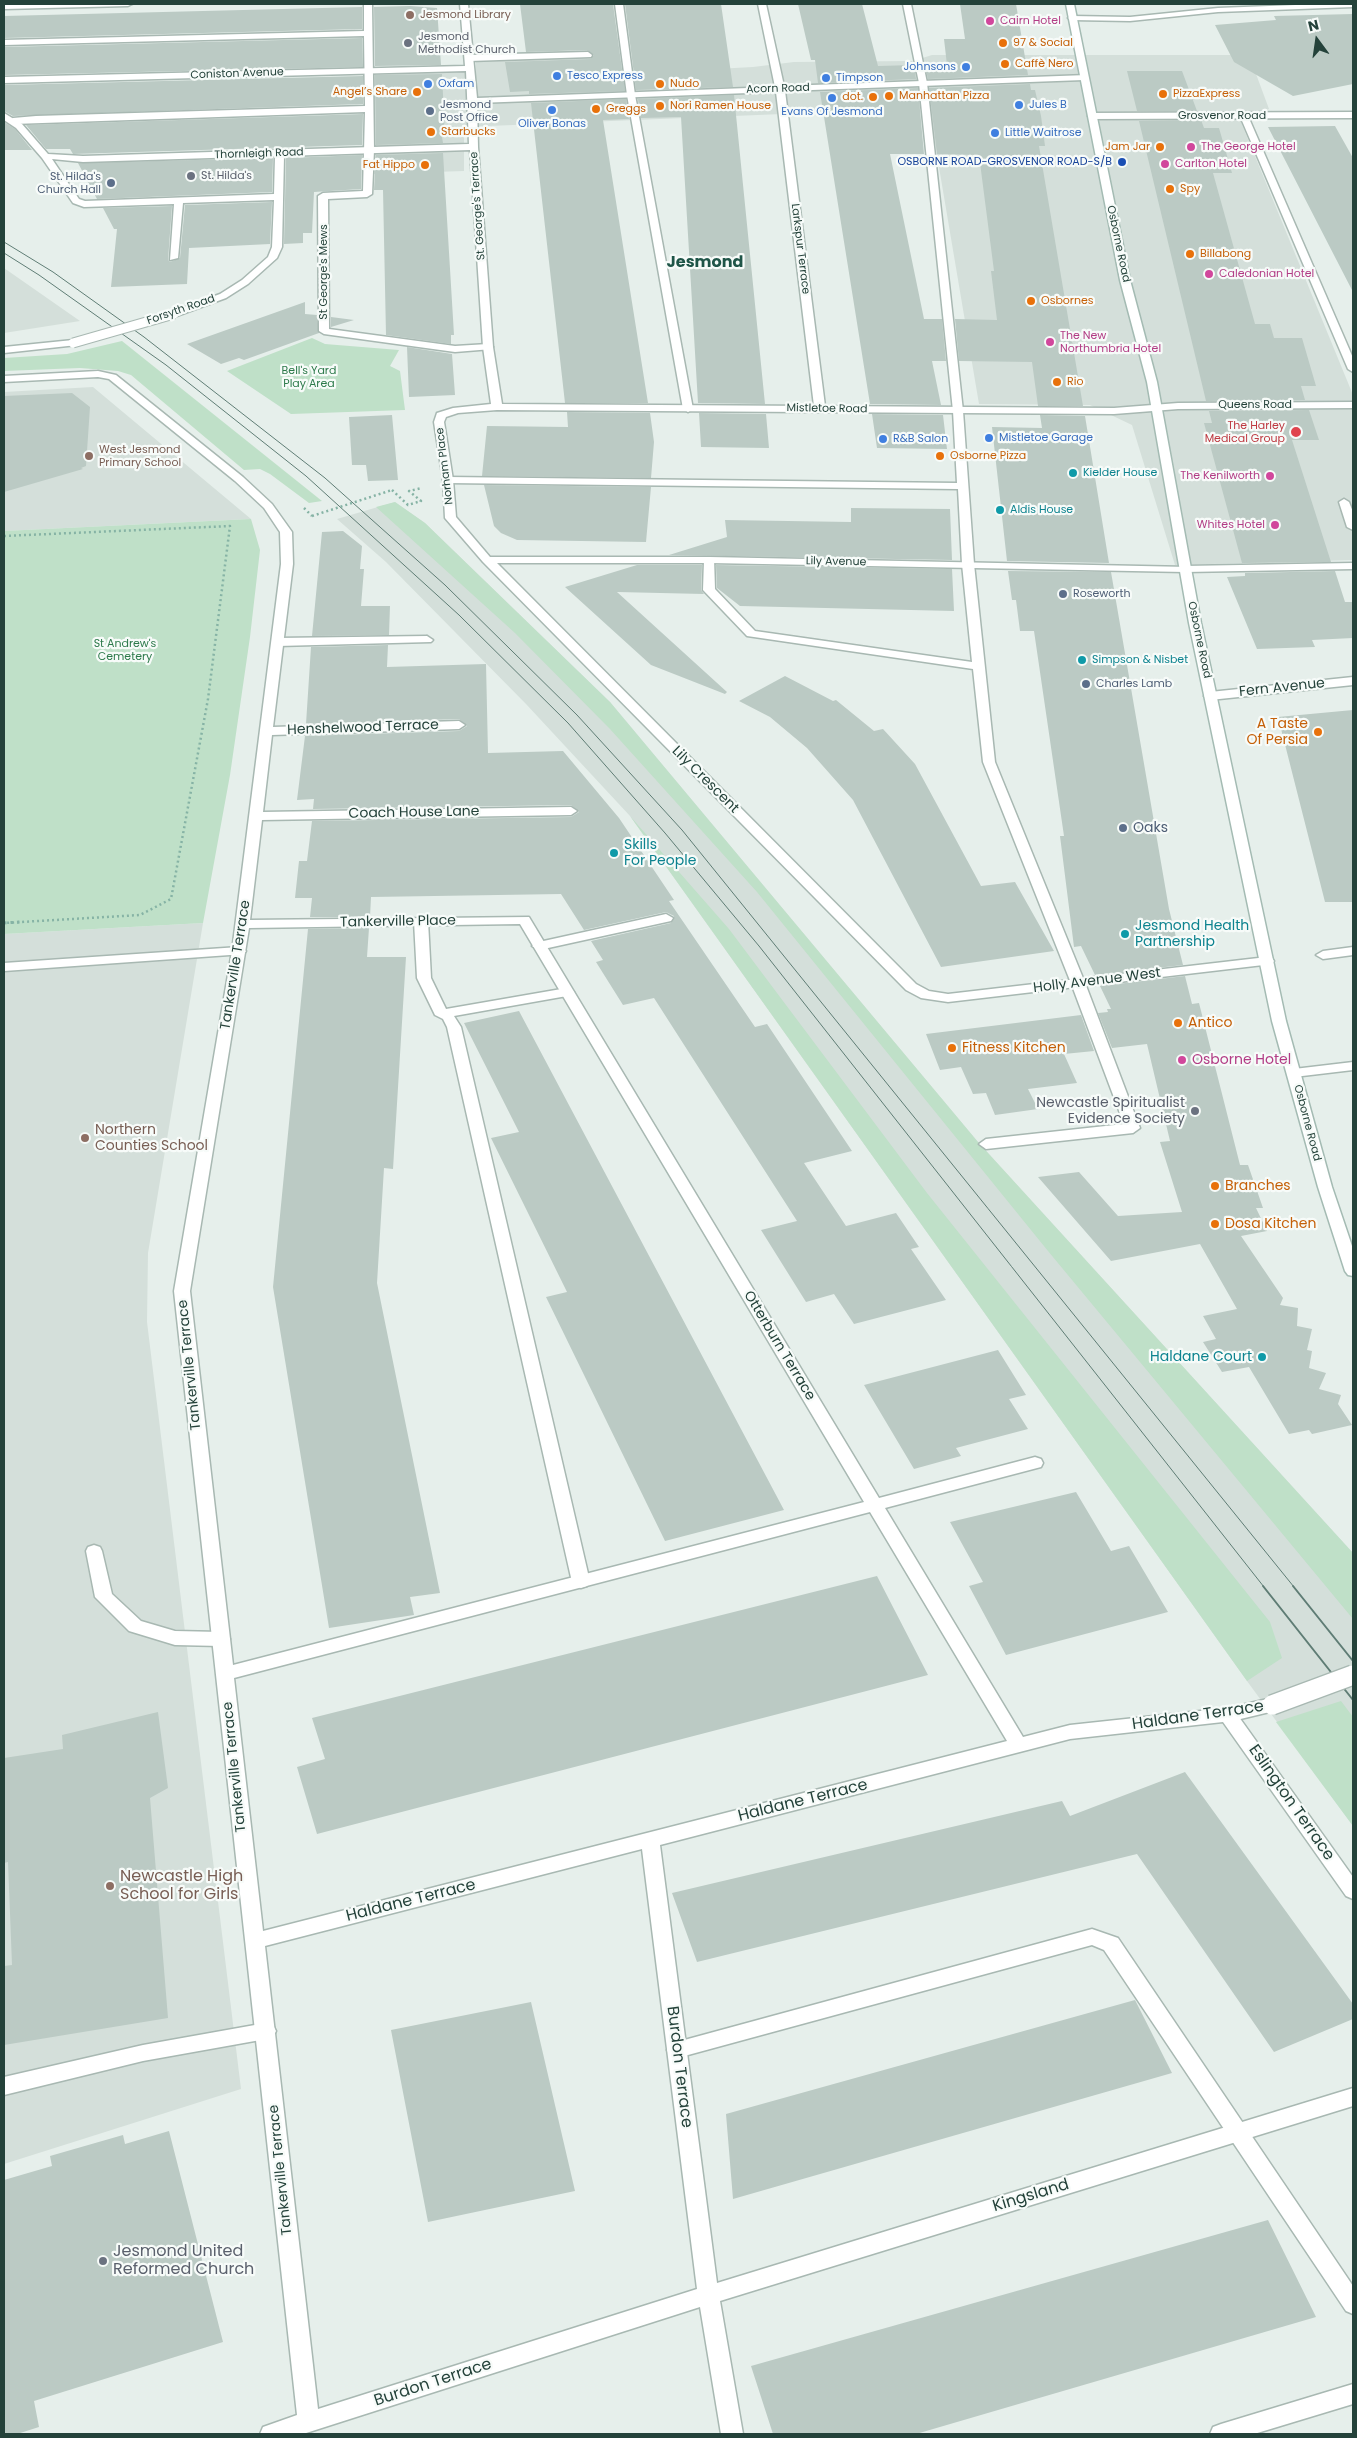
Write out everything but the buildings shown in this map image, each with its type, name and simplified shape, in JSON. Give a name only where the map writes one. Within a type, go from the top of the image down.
[{"type":"street","points":[[4,7],[128,4]]},
{"type":"street","points":[[368,4],[370,150]]},
{"type":"street","name":"St. George's Terrace","points":[[464,4],[473,101],[474,147],[488,348],[497,407]]},
{"type":"street","points":[[619,4],[631,95],[688,409]]},
{"type":"street","name":"Larkspur Terrace","points":[[762,4],[780,89],[820,409]]},
{"type":"street","points":[[907,4],[923,83],[958,411],[962,486],[977,666],[989,762],[1078,983],[1132,1128],[986,1144]]},
{"type":"street","name":"Osborne Road","points":[[1070,4],[1125,280],[1157,409],[1185,569],[1210,696],[1278,1020],[1325,1187],[1349,1251],[1353,1271]]},
{"type":"street","points":[[1072,18],[1130,19],[1218,10],[1353,5]]},
{"type":"street","points":[[4,43],[368,33]]},
{"type":"street","name":"Coniston Avenue","points":[[4,80],[368,70],[588,55]]},
{"type":"street","name":"Acorn Road","points":[[473,101],[1084,77]]},
{"type":"street","points":[[7,118],[36,119],[369,109]]},
{"type":"street","name":"Grosvenor Road","points":[[1092,116],[1353,115]]},
{"type":"street","points":[[1244,116],[1353,369]]},
{"type":"street","points":[[7,118],[45,156],[76,201],[84,204],[279,197]]},
{"type":"street","name":"Thornleigh Road","points":[[45,156],[76,159],[474,147]]},
{"type":"street","name":"St George's Mews","points":[[370,150],[367,194],[323,196],[324,331],[455,349],[488,348]]},
{"type":"street","name":"Forsyth Road","points":[[4,350],[73,343],[174,314],[223,296],[245,282],[272,258],[277,247],[280,153]]},
{"type":"street","points":[[173,258],[179,201]]},
{"type":"street","name":"Tankerville Terrace","points":[[4,379],[98,374],[112,378],[239,479],[268,506],[286,532],[288,546],[278,642],[240,951],[182,1291],[309,2422]]},
{"type":"street","name":"Queens Road","points":[[1157,409],[1178,406],[1353,405]]},
{"type":"street","name":"Mistletoe Road","points":[[497,407],[958,411],[1136,411],[1157,409]]},
{"type":"street","name":"Norham Place","points":[[487,560],[451,518],[448,480],[439,422],[441,415],[458,410],[497,407]]},
{"type":"street","points":[[448,480],[962,486]]},
{"type":"street","points":[[1344,502],[1353,526]]},
{"type":"street","name":"Lily Avenue","points":[[487,560],[710,560],[1185,569],[1353,566]]},
{"type":"street","name":"Lily Crescent","points":[[487,560],[911,987],[926,995]]},
{"type":"street","points":[[710,560],[709,590],[751,634],[977,666]]},
{"type":"street","points":[[278,642],[427,640]]},
{"type":"street","name":"Fern Avenue","points":[[1210,696],[1353,681]]},
{"type":"street","name":"Henshelwood Terrace","points":[[267,731],[459,725]]},
{"type":"street","name":"Coach House Lane","points":[[256,816],[571,811]]},
{"type":"street","points":[[539,946],[666,918]]},
{"type":"street","name":"Tankerville Place","points":[[243,924],[524,920],[539,946]]},
{"type":"street","points":[[421,922],[424,978],[442,1015],[567,992]]},
{"type":"street","name":"Otterburn Terrace","points":[[539,946],[1019,1746]]},
{"type":"street","points":[[4,967],[240,951]]},
{"type":"street","points":[[1324,955],[1353,951]]},
{"type":"street","name":"Holly Avenue West","points":[[926,995],[948,998],[1267,961]]},
{"type":"street","points":[[446,1013],[454,1027],[581,1582]]},
{"type":"street","points":[[1294,1073],[1353,1066]]},
{"type":"street","points":[[225,1674],[1035,1463]]},
{"type":"street","points":[[94,1552],[104,1597],[136,1626],[175,1638],[221,1639]]},
{"type":"street","name":"Haldane Terrace","points":[[255,1941],[1070,1732],[1228,1715],[1272,1705],[1353,1675]]},
{"type":"street","name":"Eslington Terrace","points":[[1228,1715],[1353,1891]]},
{"type":"street","name":"Burdon Terrace","points":[[650,1840],[708,2295],[732,2434]]},
{"type":"street","points":[[677,2050],[1092,1937],[1111,1944],[1353,2304]]},
{"type":"street","points":[[4,2086],[143,2052],[266,2031]]},
{"type":"street","name":"Kingsland","points":[[708,2295],[1353,2097]]},
{"type":"street","name":"Burdon Terrace","points":[[271,2434],[708,2295]]},
{"type":"street","points":[[1220,2434],[1353,2394]]},
{"type":"path","points":[[312,516],[392,490],[408,505],[421,501],[409,491],[420,488]]},
{"type":"path","points":[[4,536],[230,526],[208,699],[171,899],[140,915],[4,923]]},
{"type":"shaded area","points":[[617,49],[622,74],[753,67],[794,62],[913,61],[932,55],[1249,55],[1269,109],[1241,122],[1353,395],[1353,560],[1175,565],[1132,425],[1090,405],[979,404],[929,108],[464,127],[464,171],[374,174],[374,75],[476,71],[476,54]]},
{"type":"shaded area","points":[[4,268],[80,321],[4,333]]},
{"type":"shaded area","name":"West Jesmond Primary School","points":[[93,387],[251,519],[4,531],[4,392]]},
{"type":"shaded area","points":[[395,502],[425,523],[610,702],[978,1142],[1353,1553],[1353,1826],[1247,1681],[630,816],[526,704],[386,562],[337,519]]},
{"type":"shaded area","name":"Newcastle High School for Girls","points":[[203,923],[148,1253],[147,1322],[241,2089],[4,2164],[4,934]]},
{"type":"green space","name":"Bell's Yard Play Area","points":[[312,338],[325,344],[399,350],[390,366],[400,371],[405,410],[291,414],[227,371]]},
{"type":"green space","points":[[122,341],[322,501],[309,503],[270,474],[260,469],[244,470],[131,375],[118,371],[80,368],[4,371],[4,358],[67,354]]},
{"type":"green space","points":[[395,502],[425,523],[610,702],[978,1142],[1353,1553],[1353,1619],[1048,1251],[757,892],[610,729],[515,633],[376,507]]},
{"type":"green space","name":"St Andrew's Cemetery","points":[[251,519],[260,550],[250,637],[230,775],[203,923],[4,934],[4,531]]},
{"type":"green space","points":[[630,816],[729,929],[927,1193],[1270,1622],[1282,1658],[1247,1681]]},
{"type":"green space","points":[[1341,1701],[1353,1717],[1353,1826],[1276,1722]]},
{"type":"tram line","points":[[4,242],[53,272],[144,337],[325,478],[445,585],[577,715],[682,830],[1294,1587]]},
{"type":"tram line","points":[[4,253],[39,275],[166,365],[306,476],[459,615],[568,723],[665,833],[759,946],[1264,1587]]},
{"type":"tram line","points":[[1263,1586],[1353,1700]]},
{"type":"tram line","points":[[1293,1586],[1353,1661]]},
{"type":"place","name":"Jesmond Library","points":[[410,15]]},
{"type":"place","name":"Cairn Hotel","points":[[990,21]]},
{"type":"place","name":"Jesmond Methodist Church","points":[[408,43]]},
{"type":"place","name":"97 & Social","points":[[1003,43]]},
{"type":"place","name":"Caffè Nero","points":[[1005,64]]},
{"type":"place","name":"Johnsons","points":[[966,67]]},
{"type":"place","name":"Tesco Express","points":[[557,76]]},
{"type":"place","name":"Timpson","points":[[826,78]]},
{"type":"place","name":"Oxfam","points":[[428,84]]},
{"type":"place","name":"Nudo","points":[[660,84]]},
{"type":"place","name":"Angel’s Share","points":[[417,92]]},
{"type":"place","name":"PizzaExpress","points":[[1163,94]]},
{"type":"place","name":"Manhattan Pizza","points":[[889,96]]},
{"type":"place","name":"dot.","points":[[873,97]]},
{"type":"place","name":"Evans Of Jesmond","points":[[832,98]]},
{"type":"place","name":"Jules B","points":[[1019,105]]},
{"type":"place","name":"Nori Ramen House","points":[[660,106]]},
{"type":"place","name":"Greggs","points":[[596,109]]},
{"type":"place","name":"Oliver Bonas","points":[[552,110]]},
{"type":"place","name":"Jesmond Post Office","points":[[430,111]]},
{"type":"place","name":"Starbucks","points":[[431,132]]},
{"type":"place","name":"Little Waitrose","points":[[995,133]]},
{"type":"place","name":"Jam Jar","points":[[1160,147]]},
{"type":"place","name":"The George Hotel","points":[[1191,147]]},
{"type":"place","name":"OSBORNE ROAD-GROSVENOR ROAD-S/B","points":[[1122,162]]},
{"type":"place","name":"Carlton Hotel","points":[[1165,164]]},
{"type":"place","name":"Fat Hippo","points":[[425,165]]},
{"type":"place","name":"St. Hilda's","points":[[191,176]]},
{"type":"place","name":"St. Hilda's Church Hall","points":[[111,183]]},
{"type":"place","name":"Spy","points":[[1170,189]]},
{"type":"place","name":"Billabong","points":[[1190,254]]},
{"type":"place","name":"Caledonian Hotel","points":[[1209,274]]},
{"type":"place","name":"Osbornes","points":[[1031,301]]},
{"type":"place","name":"The New Northumbria Hotel","points":[[1050,342]]},
{"type":"place","name":"Rio","points":[[1057,382]]},
{"type":"place","name":"The Harley Medical Group","points":[[1296,432]]},
{"type":"place","name":"Mistletoe Garage","points":[[989,438]]},
{"type":"place","name":"R&B Salon","points":[[883,439]]},
{"type":"place","name":"West Jesmond Primary School","points":[[89,456]]},
{"type":"place","name":"Osborne Pizza","points":[[940,456]]},
{"type":"place","name":"Kielder House","points":[[1073,473]]},
{"type":"place","name":"The Kenilworth","points":[[1270,476]]},
{"type":"place","name":"Aldis House","points":[[1000,510]]},
{"type":"place","name":"Whites Hotel","points":[[1275,525]]},
{"type":"place","name":"Roseworth","points":[[1063,594]]},
{"type":"place","name":"Simpson & Nisbet","points":[[1082,660]]},
{"type":"place","name":"Charles Lamb","points":[[1086,684]]},
{"type":"place","name":"A Taste Of Persia","points":[[1318,732]]},
{"type":"place","name":"Oaks","points":[[1123,828]]},
{"type":"place","name":"Skills For People","points":[[614,853]]},
{"type":"place","name":"Jesmond Health Partnership","points":[[1125,934]]},
{"type":"place","name":"Antico","points":[[1178,1023]]},
{"type":"place","name":"Fitness Kitchen","points":[[952,1048]]},
{"type":"place","name":"Osborne Hotel","points":[[1182,1060]]},
{"type":"place","name":"Newcastle Spiritualist Evidence Society","points":[[1195,1111]]},
{"type":"place","name":"Northern Counties School","points":[[85,1138]]},
{"type":"place","name":"Branches","points":[[1215,1186]]},
{"type":"place","name":"Dosa Kitchen","points":[[1215,1224]]},
{"type":"place","name":"Haldane Court","points":[[1262,1357]]},
{"type":"place","name":"Newcastle High School for Girls","points":[[110,1886]]},
{"type":"place","name":"Jesmond United Reformed Church","points":[[103,2261]]},
{"type":"district","name":"Jesmond","points":[[705,263]]}]
